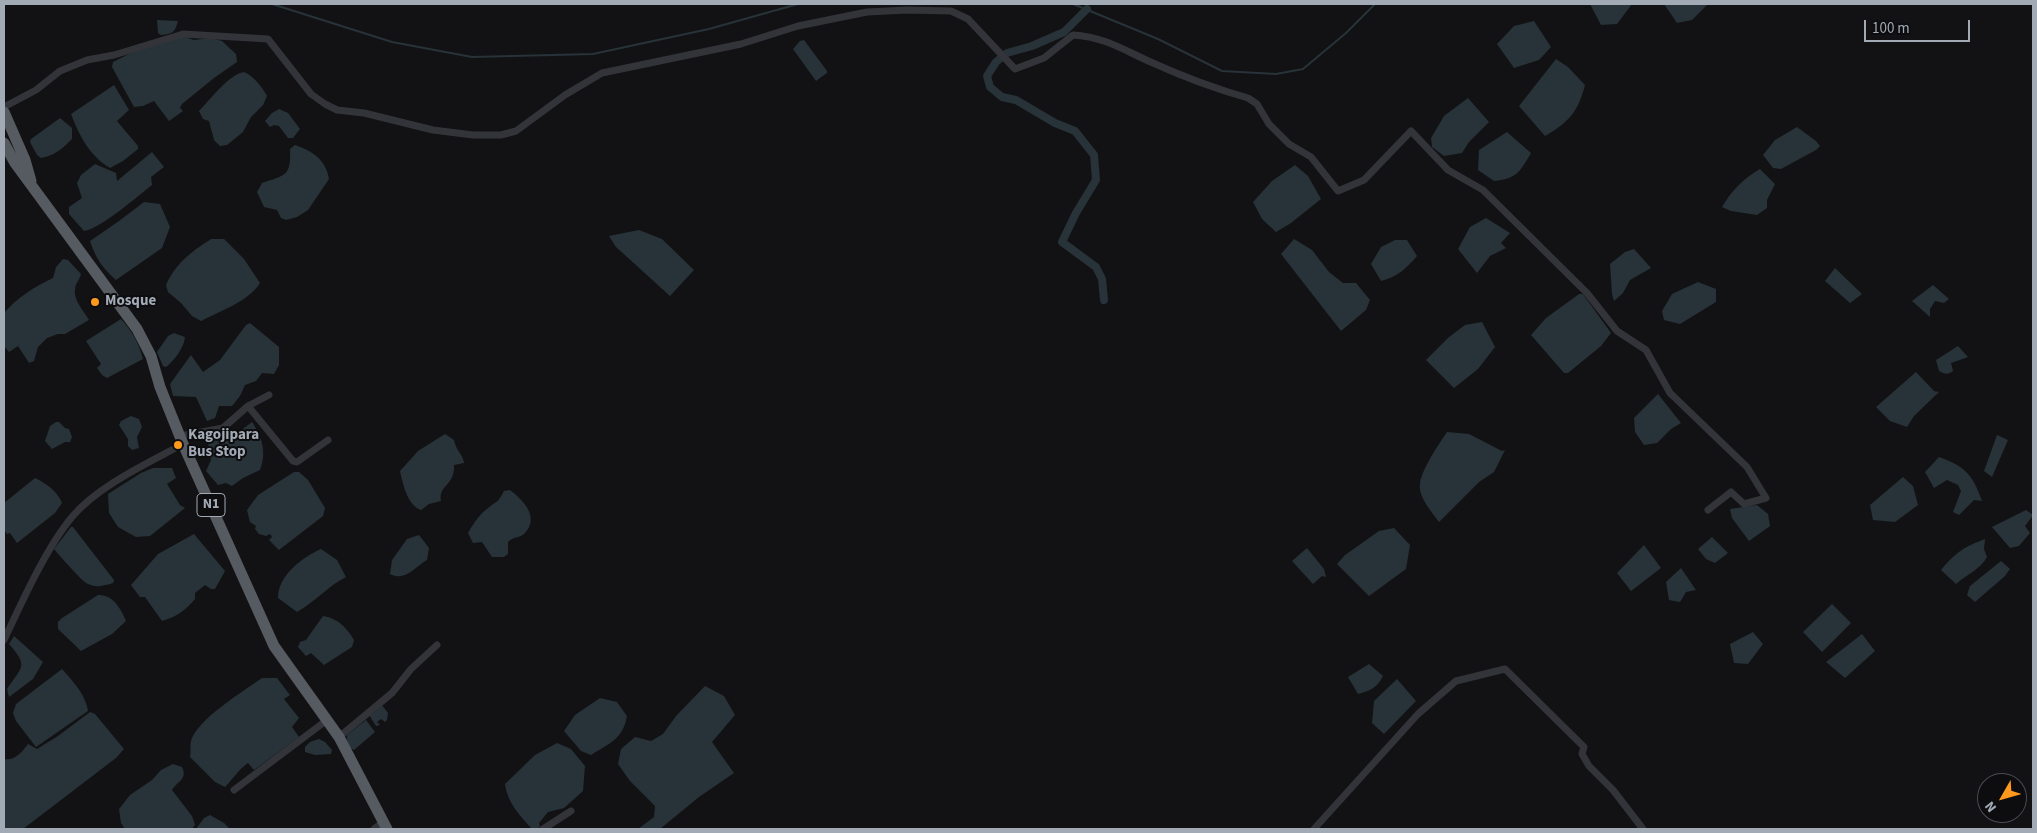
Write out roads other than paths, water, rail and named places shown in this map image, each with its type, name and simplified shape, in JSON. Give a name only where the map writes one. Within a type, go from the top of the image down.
[{"type":"highway","name":"N1","points":[[4,112],[25,160],[32,185]]},
{"type":"highway","name":"N1","points":[[4,143],[14,163],[137,329],[151,356],[160,387],[182,440],[274,646],[339,737],[381,827]]},
{"type":"street","points":[[4,107],[36,90],[60,71],[87,60],[114,55],[183,34],[268,39],[311,94],[337,110],[364,113],[432,130],[488,136],[516,131],[565,95],[602,72],[741,44],[798,26],[867,12],[907,10],[951,11],[968,18],[1015,70],[1044,58],[1073,35],[1086,36],[1118,45],[1144,60],[1180,75],[1248,98],[1257,104],[1270,124],[1289,144],[1311,157],[1338,191],[1364,180],[1411,131],[1448,170],[1483,190],[1587,292],[1617,331],[1646,350],[1670,393],[1747,467],[1766,498],[1744,504],[1731,492],[1708,510]]},
{"type":"street","points":[[4,640],[45,560],[73,516],[90,500],[182,440],[224,428],[248,406],[269,395]]},
{"type":"street","points":[[248,406],[293,461],[297,462],[328,440]]},
{"type":"street","points":[[339,737],[392,693],[411,669],[437,645]]},
{"type":"street","points":[[1314,829],[1418,714],[1456,681],[1505,669],[1584,747],[1582,754],[1590,766],[1613,790],[1643,829]]},
{"type":"street","points":[[234,790],[327,720]]},
{"type":"street","points":[[543,829],[571,811]]},
{"type":"waterway","points":[[272,4],[392,42],[472,57],[593,54],[709,29],[798,4]]},
{"type":"waterway","points":[[1073,4],[1158,39],[1222,71],[1276,74],[1303,69],[1346,33],[1375,4]]},
{"type":"waterway","points":[[1087,9],[1064,32],[1032,46],[1007,53],[996,62],[987,76],[990,87],[1002,97],[1016,100],[1055,123],[1075,131],[1094,155],[1096,180],[1076,213],[1062,242],[1096,267],[1102,279],[1104,300]]},
{"type":"place","name":"Mosque","points":[[95,302]]},
{"type":"place","name":"Kagojipara Bus Stop","points":[[178,445]]}]
